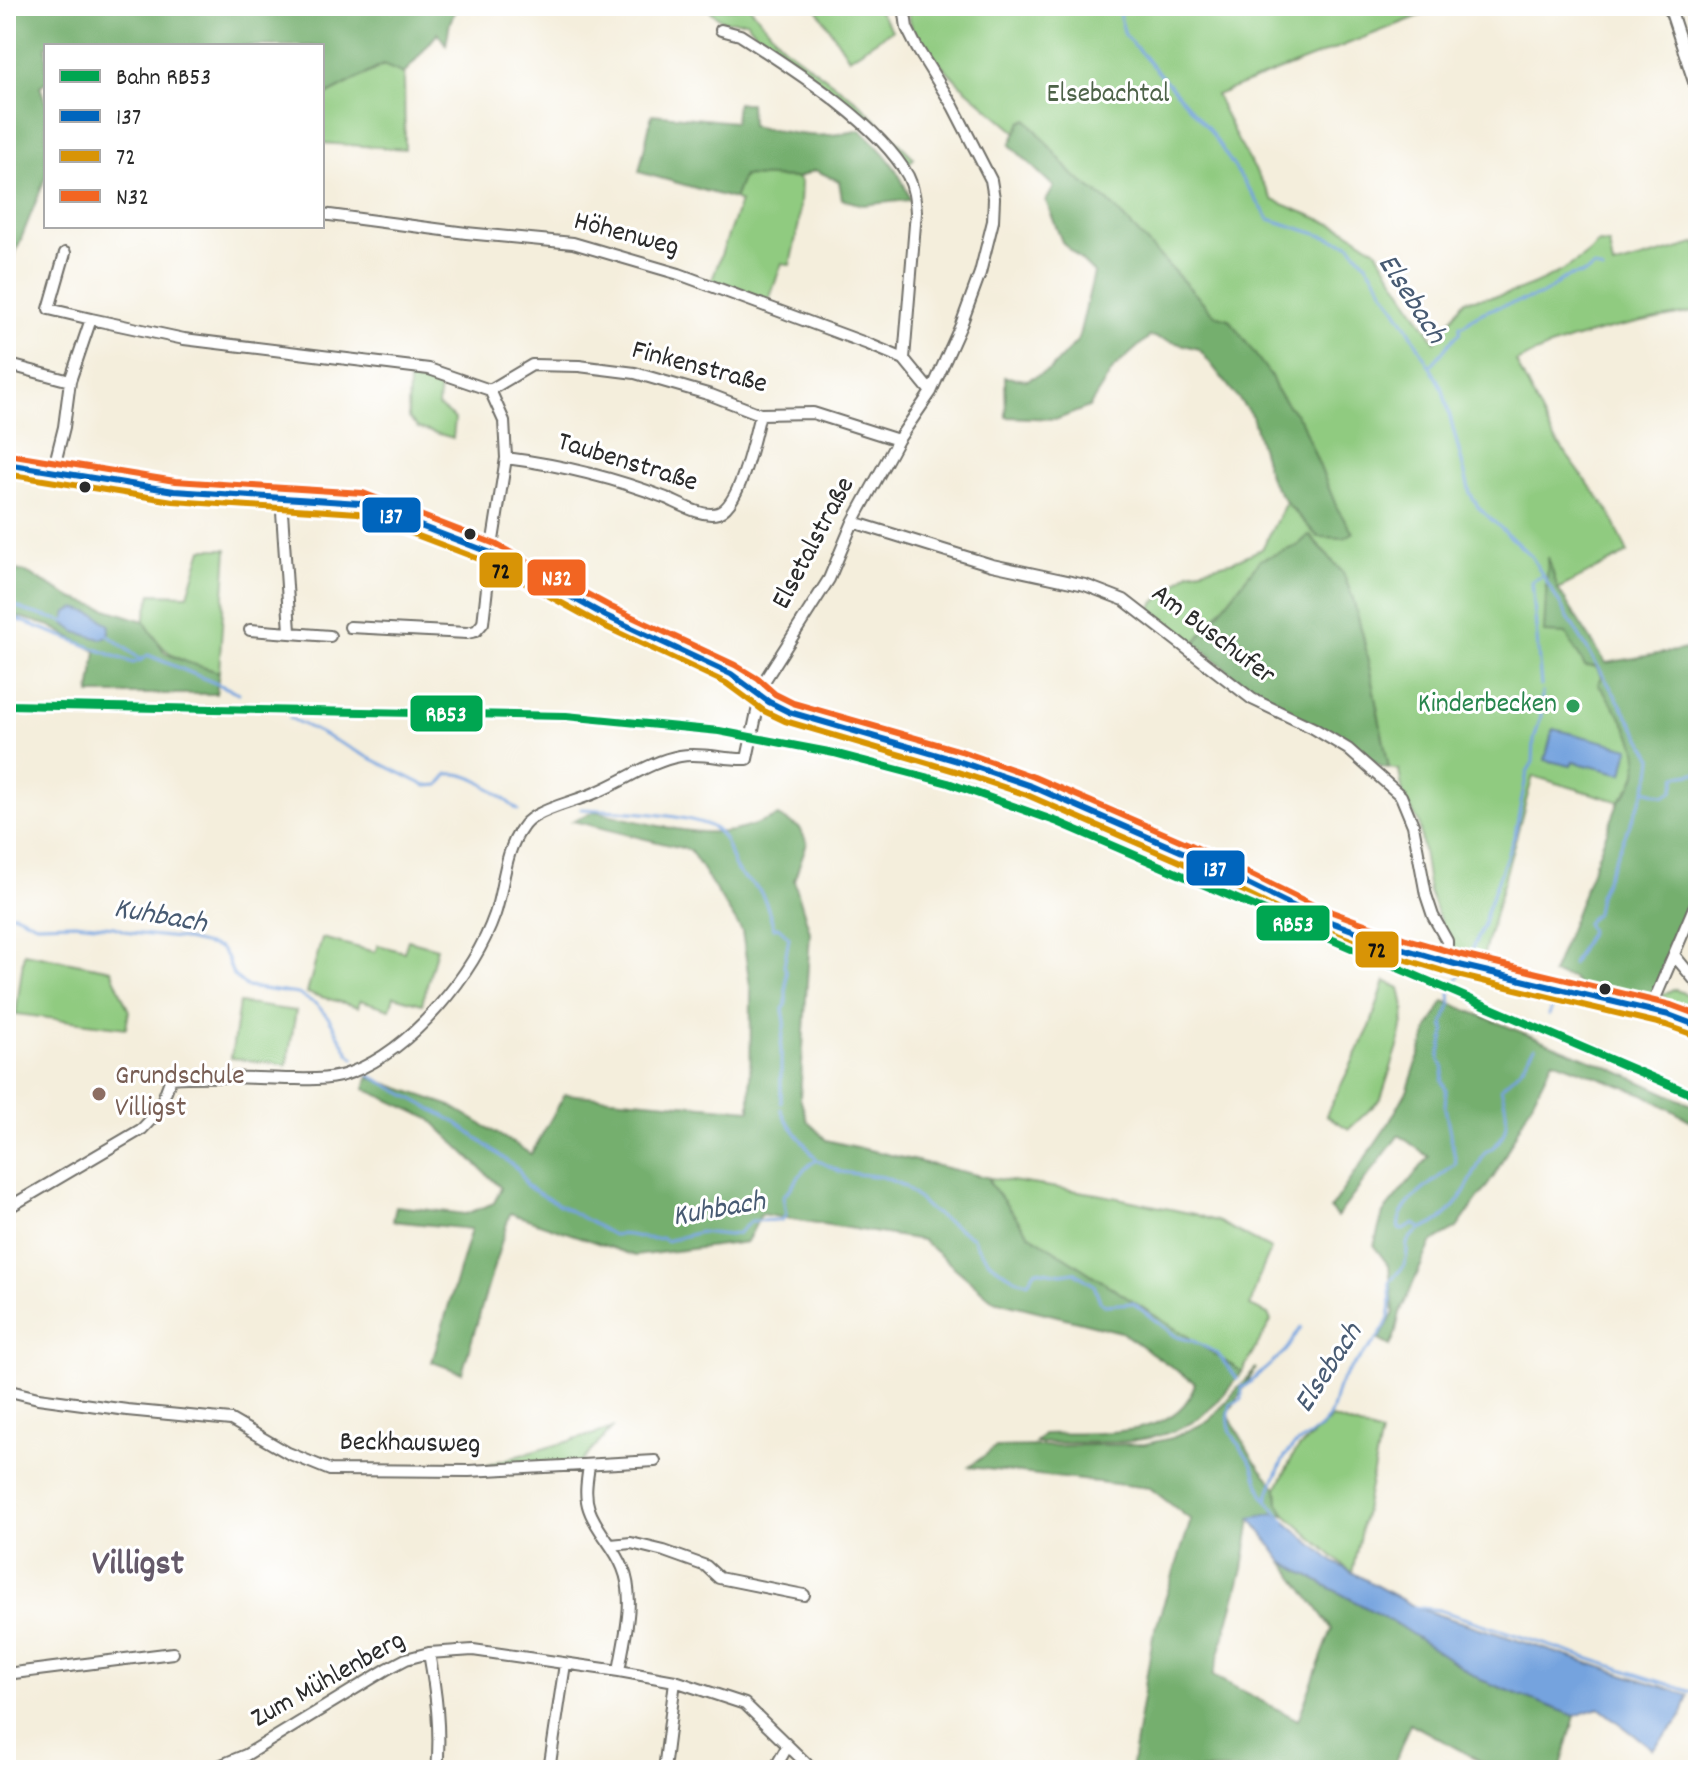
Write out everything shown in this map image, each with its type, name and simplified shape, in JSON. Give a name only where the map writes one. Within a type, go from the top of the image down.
[{"type":"street","name":"Elsetalstraße","points":[[6,1209],[142,1129],[158,1112],[171,1078],[322,1079],[350,1074],[367,1065],[418,1027],[458,984],[489,928],[501,894],[510,852],[527,822],[665,760],[691,755],[747,756],[759,694],[772,666],[829,579],[853,522],[898,440],[931,392],[980,273],[993,221],[991,180],[907,28],[904,6]]},
{"type":"street","points":[[1669,6],[1698,94]]},
{"type":"street","points":[[721,30],[740,35],[848,109],[907,174],[915,197],[916,212],[904,359],[931,392]]},
{"type":"street","name":"Höhenweg","points":[[324,214],[573,243],[679,274],[904,359]]},
{"type":"street","points":[[65,253],[49,309],[184,339],[429,369],[490,390],[504,421],[506,458],[483,623],[476,631],[467,633],[350,627]]},
{"type":"street","points":[[53,471],[64,427],[70,381],[91,319]]},
{"type":"street","points":[[6,364],[70,381]]},
{"type":"street","name":"Finkenstraße","points":[[490,390],[532,365],[579,366],[635,373],[711,395],[760,414],[813,413],[898,440]]},
{"type":"street","name":"Taubenstraße","points":[[506,458],[554,464],[651,492],[706,514],[718,513],[728,507],[746,469],[760,414]]},
{"type":"street","points":[[6,464],[174,491],[360,503],[491,553],[606,616],[731,674],[789,712],[958,761],[1031,786],[1102,815],[1329,923],[1447,962],[1650,1010],[1698,1026]]},
{"type":"street","points":[[281,497],[290,631]]},
{"type":"street","name":"Am Buschufer","points":[[853,522],[992,565],[1085,585],[1124,600],[1252,699],[1313,728],[1348,749],[1401,796],[1413,825],[1426,895],[1447,941],[1447,962]]},
{"type":"street","points":[[250,630],[330,636]]},
{"type":"street","points":[[1650,1010],[1698,898]]},
{"type":"street","points":[[1674,955],[1698,984]]},
{"type":"street","name":"Beckhausweg","points":[[6,1390],[38,1398],[231,1420],[288,1453],[330,1470],[469,1471],[655,1461]]},
{"type":"street","points":[[589,1466],[586,1493],[589,1510],[624,1569],[628,1590],[628,1617],[619,1671]]},
{"type":"street","points":[[611,1545],[631,1543],[664,1551],[706,1566],[719,1578],[804,1595]]},
{"type":"street","name":"Zum Mühlenberg","points":[[209,1770],[246,1755],[406,1659],[429,1653],[473,1650],[675,1681],[745,1704],[760,1715],[787,1747],[813,1770]]},
{"type":"street","points":[[6,1674],[173,1653]]},
{"type":"street","points":[[429,1653],[437,1695],[440,1741],[437,1770]]},
{"type":"street","points":[[549,1770],[565,1664]]},
{"type":"street","points":[[664,1770],[675,1681]]},
{"type":"street","points":[[774,1770],[787,1747]]},
{"type":"green space","points":[[6,6],[458,6],[450,22],[446,45],[438,33],[404,74],[383,65],[324,96],[324,44],[44,44],[44,83],[40,86],[44,98],[44,181],[6,277]]},
{"type":"green space","points":[[704,6],[733,9],[749,6],[783,46],[858,102],[914,158],[909,164],[852,107],[768,47],[746,21],[723,21]]},
{"type":"green space","points":[[815,6],[875,6],[892,30],[849,58]]},
{"type":"green space","name":"Elsebachtal","points":[[906,6],[1445,6],[1216,95],[1238,141],[1273,200],[1346,230],[1376,250],[1435,342],[1465,300],[1505,294],[1532,285],[1570,266],[1598,243],[1609,244],[1613,267],[1698,243],[1698,311],[1583,336],[1516,362],[1552,435],[1610,513],[1628,553],[1558,589],[1546,587],[1603,663],[1660,759],[1627,804],[1533,776],[1482,960],[1453,953],[1429,892],[1419,823],[1403,795],[1399,770],[1389,768],[1353,599],[1343,573],[1310,535],[1297,546],[1260,560],[1195,643],[1190,645],[1150,613],[1154,603],[1189,572],[1234,561],[1262,549],[1286,502],[1318,537],[1257,372],[1024,139],[960,84],[914,36]]},
{"type":"green space","points":[[384,65],[404,74],[405,149],[324,143],[324,96]]},
{"type":"green space","points":[[737,103],[750,103],[751,126],[818,135],[860,130],[890,162],[910,200],[862,205],[842,199],[839,181],[815,170],[797,178],[743,176],[734,199],[639,172],[652,114],[735,122]]},
{"type":"green space","points":[[1027,119],[1072,174],[1109,202],[1215,315],[1229,319],[1271,376],[1278,393],[1301,421],[1337,508],[1353,533],[1344,538],[1318,537],[1286,502],[1270,479],[1252,416],[1199,349],[1150,336],[1114,368],[1089,407],[1058,419],[1006,417],[1005,377],[1027,380],[1050,370],[1078,340],[1094,273],[1062,242],[1046,201],[1054,187],[1010,145],[1021,122]]},
{"type":"green space","points":[[743,176],[797,178],[801,182],[799,223],[790,265],[782,263],[768,303],[711,283],[740,202],[734,199]]},
{"type":"green space","points":[[409,377],[440,386],[438,406],[455,419],[453,438],[418,428],[408,418]]},
{"type":"green space","points":[[1309,535],[1343,573],[1353,599],[1389,768],[1382,767],[1341,738],[1257,695],[1195,643],[1260,560],[1297,546]]},
{"type":"green space","points":[[202,549],[227,549],[219,672],[174,656],[159,643],[144,621],[151,594],[188,595]]},
{"type":"green space","points":[[1548,557],[1558,589],[1606,663],[1698,647],[1698,893],[1653,999],[1581,989],[1572,978],[1552,974],[1619,801],[1631,786],[1637,771],[1637,756],[1626,726],[1598,684],[1602,677],[1596,667],[1585,666],[1566,634],[1544,633]]},
{"type":"green space","points":[[6,568],[25,572],[72,598],[144,621],[165,653],[219,672],[216,694],[90,694],[96,651],[50,626],[6,613]]},
{"type":"green space","points":[[595,811],[704,832],[737,830],[778,816],[800,828],[807,843],[794,880],[810,932],[800,1098],[807,1120],[826,1140],[990,1178],[989,1182],[1029,1234],[1242,1372],[1218,1401],[1189,1424],[1153,1437],[1114,1442],[1035,1443],[1043,1434],[1132,1430],[1153,1424],[1172,1415],[1186,1402],[1195,1383],[1121,1332],[993,1300],[922,1240],[761,1214],[747,1242],[635,1256],[510,1213],[462,1373],[432,1362],[471,1229],[393,1221],[396,1206],[466,1214],[494,1203],[501,1188],[430,1119],[365,1089],[368,1077],[451,1106],[531,1154],[565,1094],[750,1110],[751,993],[742,931],[690,850],[573,821]]},
{"type":"green space","points":[[322,938],[375,952],[378,945],[404,952],[408,940],[437,948],[422,1004],[394,996],[390,1009],[360,1000],[358,1007],[307,993]]},
{"type":"green space","points":[[24,953],[111,970],[129,1011],[126,1028],[16,1014]]},
{"type":"green space","points":[[1385,981],[1400,988],[1405,1011],[1399,1043],[1381,1099],[1349,1129],[1326,1115],[1370,1027]]},
{"type":"green space","points":[[1673,989],[1692,996],[1698,991],[1698,1022],[1675,1010],[1662,995]]},
{"type":"green space","points":[[1444,1001],[1606,1066],[1698,1108],[1698,1125],[1643,1094],[1553,1060],[1495,1175],[1457,1228],[1431,1243],[1400,1313],[1390,1346],[1379,1340],[1394,1313],[1389,1266],[1374,1246],[1383,1213],[1429,1157],[1399,1135],[1337,1217],[1330,1209],[1389,1123],[1408,1089],[1428,1029]]},
{"type":"green space","points":[[239,1003],[296,1011],[287,1065],[231,1058]]},
{"type":"green space","points":[[990,1178],[1098,1194],[1194,1214],[1219,1222],[1271,1249],[1250,1306],[1268,1314],[1271,1321],[1242,1372],[1028,1234],[989,1182]]},
{"type":"green space","points":[[1256,1368],[1228,1414],[1255,1462],[1277,1488],[1278,1503],[1287,1516],[1275,1513],[1251,1519],[1243,1569],[1213,1676],[1298,1720],[1332,1629],[1283,1562],[1398,1625],[1481,1680],[1575,1716],[1560,1770],[1497,1770],[1410,1723],[1392,1770],[1131,1770],[1153,1636],[1191,1520],[1150,1488],[969,1467],[996,1447],[1145,1444],[1172,1438],[1209,1421]]},
{"type":"green space","points":[[1332,1418],[1381,1434],[1352,1573],[1287,1516],[1278,1503],[1277,1488],[1295,1452]]},
{"type":"green space","points":[[612,1429],[580,1463],[484,1467],[500,1461]]},
{"type":"water","points":[[76,608],[97,615],[110,626],[108,636],[101,639],[76,632],[64,623],[67,612]]},
{"type":"water","points":[[1553,729],[1629,748],[1623,774],[1573,762],[1571,766],[1545,760]]},
{"type":"water","points":[[1275,1513],[1335,1563],[1417,1608],[1688,1695],[1681,1718],[1653,1749],[1599,1708],[1575,1716],[1481,1680],[1398,1625],[1283,1562],[1251,1518]]},
{"type":"waterway","name":"Elsebach","points":[[1117,6],[1125,35],[1208,128],[1269,219],[1349,244],[1366,263],[1443,390],[1470,493],[1479,508],[1531,556],[1653,758],[1651,774],[1599,895],[1596,913],[1586,923],[1590,931],[1572,964]]},
{"type":"waterway","points":[[1430,366],[1460,333],[1460,326],[1480,314],[1541,295],[1562,279],[1586,273],[1594,267],[1603,271]]},
{"type":"waterway","name":"Elsebach","points":[[1541,686],[1532,581],[1543,576]]},
{"type":"waterway","points":[[6,601],[26,611],[66,622]]},
{"type":"waterway","points":[[6,615],[133,663],[141,660]]},
{"type":"waterway","points":[[108,635],[141,660],[148,655],[239,693]]},
{"type":"waterway","name":"Elsebach","points":[[1472,949],[1484,924],[1515,834],[1527,772],[1533,762],[1542,692]]},
{"type":"waterway","points":[[290,718],[426,786],[439,785],[448,774],[468,776],[486,785],[518,810]]},
{"type":"waterway","points":[[1645,790],[1665,796],[1673,791],[1677,776],[1698,773]]},
{"type":"waterway","points":[[581,809],[651,814],[705,824],[720,834],[738,872],[760,892],[774,928],[778,927],[789,937],[784,966],[786,1005],[783,1009],[785,1021],[781,1045],[781,1103]]},
{"type":"waterway","name":"Kuhbach","points":[[6,914],[15,914],[36,924],[75,923],[114,927],[131,933],[178,938],[220,948],[233,975],[247,987],[298,994],[316,1004],[329,1018],[354,1058]]},
{"type":"waterway","name":"Elsebach","points":[[1285,1522],[1267,1500],[1278,1471],[1291,1449],[1325,1423],[1331,1414],[1340,1383],[1387,1322],[1391,1308],[1390,1281],[1404,1265],[1407,1242],[1422,1229],[1414,1224],[1399,1229],[1403,1210],[1456,1163],[1445,1108],[1444,1069],[1439,1058],[1445,1032],[1443,1023],[1451,1005],[1450,994],[1460,975]]},
{"type":"waterway","points":[[1549,1015],[1554,1003]]},
{"type":"waterway","points":[[1423,1229],[1454,1207],[1485,1152],[1500,1140],[1506,1124],[1506,1106],[1501,1088],[1522,1067],[1535,1047]]},
{"type":"waterway","name":"Kuhbach","points":[[369,1075],[457,1123],[519,1170],[526,1185],[613,1235],[661,1238],[666,1241],[700,1232],[729,1235],[738,1233],[751,1221],[782,1220],[786,1215],[783,1196],[806,1168],[817,1160],[841,1172],[883,1177],[904,1186],[931,1211],[973,1238],[988,1260],[1012,1277],[1028,1282],[1036,1270],[1062,1274],[1074,1272],[1094,1285],[1100,1301],[1105,1305],[1133,1303],[1177,1337],[1217,1353],[1237,1379]]},
{"type":"waterway","points":[[781,1109],[817,1160]]},
{"type":"waterway","points":[[1244,1387],[1286,1350],[1301,1327]]},
{"type":"waterway","name":"Kuhbach","points":[[1242,1386],[1242,1399],[1231,1404],[1229,1424],[1235,1440],[1254,1469],[1266,1499]]},
{"type":"waterway","name":"Elsebach","points":[[1413,1607],[1439,1610],[1698,1694]]},
{"type":"rail line","name":"RB53","points":[[6,705],[566,716],[719,731],[834,753],[948,783],[1058,822],[1698,1097]]},
{"type":"transit line","name":"N32","points":[[8,454],[175,481],[363,493],[495,544],[611,607],[735,665],[793,703],[961,751],[1034,777],[1191,845],[1313,905],[1406,939],[1671,1005],[1698,1015]]},
{"type":"transit line","name":"137","points":[[6,464],[174,491],[360,503],[491,553],[606,616],[731,674],[769,702],[789,712],[958,761],[1031,786],[1187,854],[1309,914],[1403,949],[1669,1015],[1698,1026]]},
{"type":"transit line","name":"72","points":[[6,474],[173,501],[358,513],[487,562],[602,625],[726,683],[764,711],[785,721],[1027,795],[1183,863],[1305,923],[1400,958],[1453,974],[1666,1025],[1694,1035]]},
{"type":"place","name":"Kinderbecken","points":[[1573,706]]},
{"type":"place","name":"Grundschule Villigst","points":[[99,1094]]},
{"type":"district","name":"Villigst","points":[[138,1566]]}]
